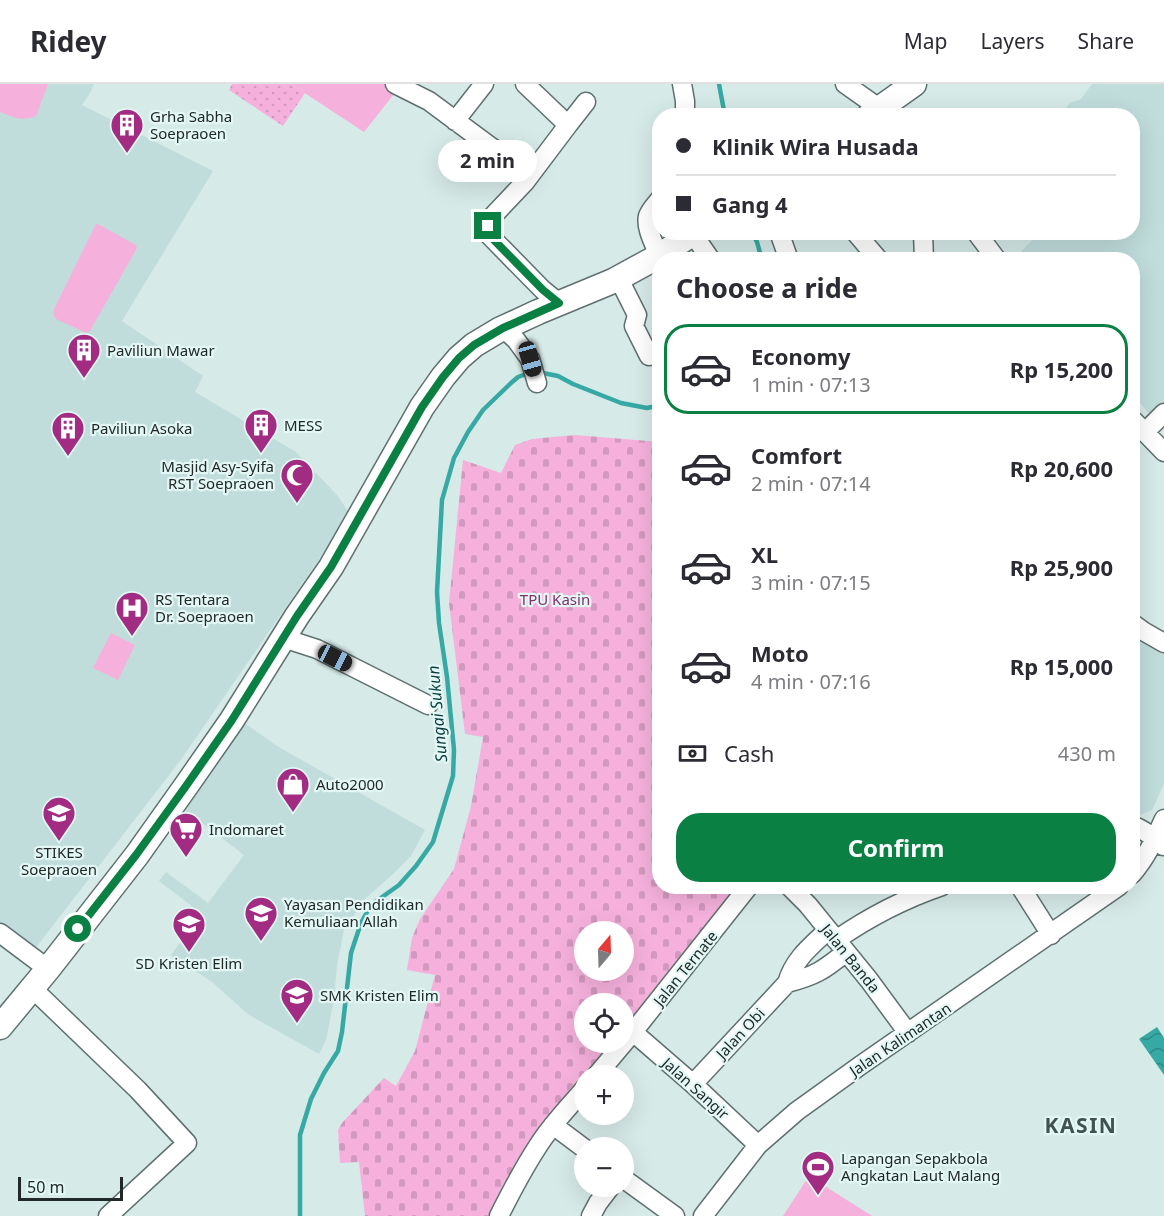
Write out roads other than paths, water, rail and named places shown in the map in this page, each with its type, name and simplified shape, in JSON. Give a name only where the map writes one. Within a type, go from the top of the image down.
[{"type":"main road","points":[[884,108],[914,84]]},
{"type":"main road","points":[[665,252],[683,240]]},
{"type":"main road","points":[[0,1027],[136,855],[232,720],[331,567],[422,407],[459,358],[474,345],[503,328],[618,278],[652,260]]},
{"type":"street","points":[[395,84],[429,101],[491,147],[531,172]]},
{"type":"street","points":[[455,121],[484,84]]},
{"type":"street","points":[[525,84],[568,125]]},
{"type":"street","points":[[682,84],[685,108]]},
{"type":"street","points":[[845,84],[872,108]]},
{"type":"street","points":[[559,303],[543,290],[487,231],[490,219],[525,182],[586,102]]},
{"type":"street","points":[[652,209],[648,221],[652,240]]},
{"type":"street","points":[[862,240],[872,252]]},
{"type":"street","points":[[618,278],[637,315],[634,326],[649,356]]},
{"type":"street","points":[[503,328],[516,340],[530,359],[537,383]]},
{"type":"street","points":[[1140,425],[1164,413]]},
{"type":"street","points":[[1140,428],[1164,452]]},
{"type":"street","points":[[1140,629],[1164,643]]},
{"type":"street","points":[[284,638],[317,649],[428,705]]},
{"type":"street","points":[[1140,865],[1160,843],[1164,819]]},
{"type":"street","points":[[1140,829],[1160,843]]},
{"type":"street","name":"Jalan Ternate","points":[[634,1031],[743,894]]},
{"type":"street","name":"Jalan Banda","points":[[797,894],[869,980],[908,1033]]},
{"type":"street","points":[[837,940],[857,925],[920,894]]},
{"type":"street","points":[[1025,894],[1051,934]]},
{"type":"street","name":"Jalan Kalimantan","points":[[703,1216],[758,1145],[797,1111],[1108,894]]},
{"type":"street","points":[[0,933],[48,969]]},
{"type":"street","name":"Jalan Obi","points":[[788,983],[818,973],[837,940]]},
{"type":"street","name":"Jalan Obi","points":[[693,1084],[788,983],[795,964],[803,953],[837,940]]},
{"type":"street","points":[[32,988],[138,1090],[187,1143],[108,1216]]},
{"type":"street","name":"Jalan Sangir","points":[[634,1033],[758,1145]]},
{"type":"street","name":"Jalan Ternate","points":[[605,1065],[615,1053]]},
{"type":"street","points":[[499,1216],[538,1145],[574,1101]]},
{"type":"street","points":[[553,1125],[574,1141]]},
{"type":"street","points":[[634,1186],[675,1216]]},
{"type":"street","points":[[591,1216],[603,1197]]},
{"type":"water","points":[[1157,1027],[1164,1038],[1164,1075],[1139,1039]]},
{"type":"waterway","name":"Sungai Sukun","points":[[719,84],[724,108]]},
{"type":"waterway","name":"Sungai Sukun","points":[[756,240],[760,252]]},
{"type":"waterway","name":"Sungai Sukun","points":[[538,372],[558,376],[621,403],[652,407]]},
{"type":"waterway","name":"Sungai Sukun","points":[[300,1216],[300,1135],[311,1099],[338,1051],[351,953],[361,923],[371,905],[399,885],[433,842],[453,776],[454,750],[437,592],[442,500],[454,458],[483,410],[518,377],[529,373]]},
{"type":"place","name":"Grha Sabha Soepraoen","points":[[127,154]]},
{"type":"place","name":"Paviliun Mawar","points":[[84,379]]},
{"type":"place","name":"MESS","points":[[261,454]]},
{"type":"place","name":"Paviliun Asoka","points":[[68,457]]},
{"type":"place","name":"Masjid Asy-Syifa RST Soepraoen","points":[[297,504]]},
{"type":"place","name":"RS Tentara Dr. Soepraoen","points":[[132,637]]},
{"type":"place","name":"Auto2000","points":[[293,813]]},
{"type":"place","name":"STIKES Soepraoen","points":[[59,842]]},
{"type":"place","name":"Indomaret","points":[[186,858]]},
{"type":"place","name":"Yayasan Pendidikan Kemuliaan Allah","points":[[261,942]]},
{"type":"place","name":"SD Kristen Elim","points":[[189,953]]},
{"type":"place","name":"SMK Kristen Elim","points":[[297,1024]]},
{"type":"place","name":"Lapangan Sepakbola Angkatan Laut Malang","points":[[818,1196]]},
{"type":"district","name":"KASIN","points":[[1081,1125]]},
{"type":"park label","name":"TPU Kasin","points":[[555,599]]}]
